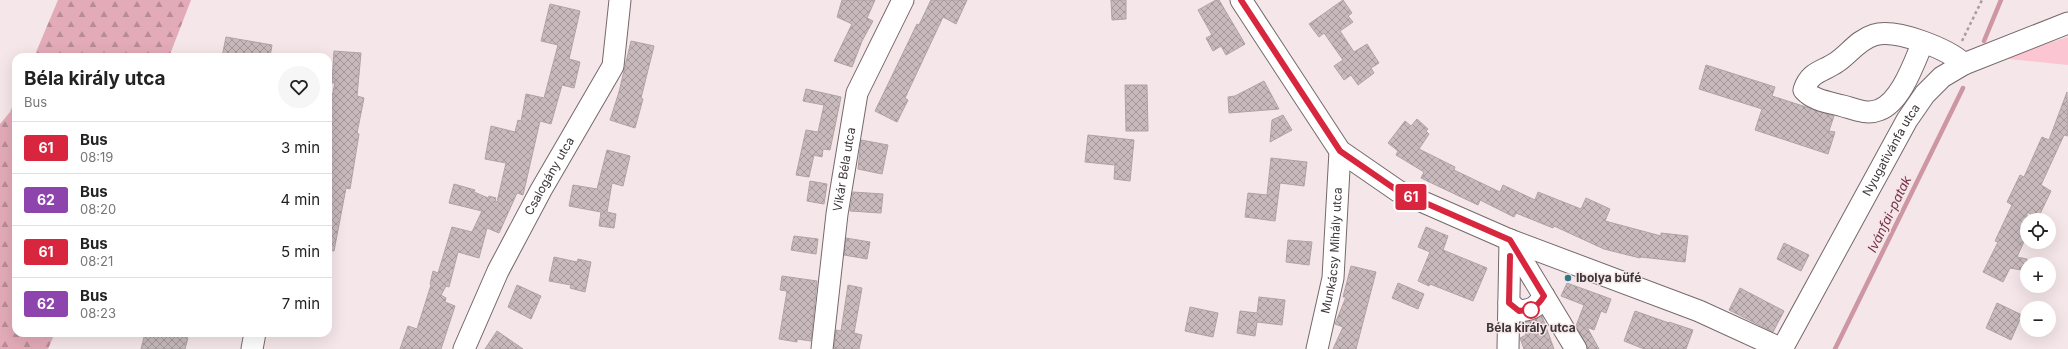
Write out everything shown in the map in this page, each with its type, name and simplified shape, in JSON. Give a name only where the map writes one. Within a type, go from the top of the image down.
[{"type":"street","name":"Csalogány utca","points":[[464,349],[502,264],[541,190],[613,66],[620,0]]},
{"type":"street","name":"Vikár Béla utca","points":[[822,349],[837,214],[856,93],[903,0]]},
{"type":"street","points":[[1242,0],[1340,151],[1398,191],[1510,240],[1699,311],[1782,349]]},
{"type":"street","name":"Nyugativánfa utca","points":[[1782,349],[1907,120],[1925,94],[1960,60],[2068,22]]},
{"type":"street","points":[[1924,42],[1900,90],[1891,103],[1878,111],[1864,112],[1818,99],[1811,97],[1804,90],[1807,81],[1816,73],[1837,62],[1861,41],[1874,34],[1889,33],[1924,42],[1960,60]]},
{"type":"street","name":"Munkácsy Mihály utca","points":[[1317,349],[1334,278],[1340,151]]},
{"type":"street","points":[[1510,240],[1576,349]]},
{"type":"street","points":[[1508,349],[1510,240]]},
{"type":"street","points":[[1509,303],[1519,311],[1531,310],[1538,306],[1544,296]]},
{"type":"street","points":[[252,349],[254,337]]},
{"type":"path","points":[[1960,60],[1982,0]]},
{"type":"green space","points":[[58,0],[191,0],[171,53],[36,53]]},
{"type":"green space","points":[[12,107],[12,337],[53,337],[48,349],[0,349],[0,124]]},
{"type":"shaded area","points":[[2068,37],[2068,65],[1999,58]]},
{"type":"building","points":[[842,0],[875,0],[867,18],[873,21],[862,41],[852,67],[834,61],[852,24],[837,17]]},
{"type":"building","points":[[931,0],[967,0],[956,24],[943,17],[905,98],[908,100],[897,122],[875,111],[917,24],[919,25]]},
{"type":"building","points":[[1111,0],[1126,0],[1126,19],[1112,20]]},
{"type":"building","points":[[1216,0],[1219,0],[1245,44],[1226,55],[1221,46],[1213,51],[1206,38],[1212,35],[1198,10]]},
{"type":"building","points":[[1343,0],[1352,13],[1348,16],[1353,22],[1340,31],[1354,52],[1367,44],[1379,63],[1371,68],[1374,73],[1358,85],[1351,75],[1344,80],[1334,66],[1343,60],[1324,33],[1319,37],[1309,24]]},
{"type":"building","points":[[550,4],[580,11],[569,59],[580,62],[574,88],[562,85],[551,124],[540,121],[523,195],[517,193],[499,233],[487,228],[479,258],[458,252],[449,287],[446,286],[441,295],[446,298],[445,302],[455,306],[441,349],[400,349],[408,326],[417,329],[431,285],[433,271],[438,273],[452,227],[472,232],[482,211],[449,203],[454,184],[475,190],[474,192],[488,198],[489,196],[496,198],[495,201],[497,202],[506,163],[485,159],[491,126],[515,132],[518,120],[521,121],[526,94],[544,98],[558,45],[541,41]]},
{"type":"building","points":[[226,37],[272,45],[271,53],[223,53]]},
{"type":"building","points":[[631,41],[654,46],[641,98],[643,99],[635,128],[610,120],[619,92]]},
{"type":"building","points":[[334,51],[361,53],[357,96],[364,98],[357,133],[359,134],[350,189],[346,188],[334,251],[332,251],[332,97],[335,83],[332,83]]},
{"type":"building","points":[[1706,65],[1775,87],[1772,96],[1834,116],[1829,131],[1835,132],[1828,154],[1755,130],[1762,109],[1699,89]]},
{"type":"building","points":[[1264,81],[1279,109],[1229,113],[1228,97],[1235,96]]},
{"type":"building","points":[[1125,85],[1147,85],[1148,131],[1126,131]]},
{"type":"building","points":[[806,89],[841,97],[830,150],[823,149],[822,157],[814,155],[809,177],[796,175],[806,130],[818,132],[824,105],[803,101]]},
{"type":"building","points":[[2067,92],[2068,136],[2064,135],[2041,185],[2051,191],[2040,213],[2020,213],[2021,249],[2017,257],[2020,258],[2020,270],[2010,268],[2003,282],[1983,272],[1998,242],[1995,241],[2012,205],[2007,202],[2020,175],[2024,177],[2042,137],[2049,140]]},
{"type":"building","points":[[1283,115],[1292,130],[1270,142],[1272,120]]},
{"type":"building","points":[[1417,119],[1428,129],[1426,131],[1429,134],[1419,149],[1455,167],[1454,170],[1500,192],[1503,185],[1535,200],[1538,192],[1581,209],[1586,198],[1610,209],[1605,221],[1661,236],[1661,233],[1688,236],[1685,262],[1640,258],[1604,249],[1554,226],[1553,228],[1516,213],[1514,217],[1480,200],[1478,205],[1421,178],[1424,172],[1396,155],[1398,151],[1388,143],[1405,121],[1411,126]]},
{"type":"building","points":[[1088,135],[1134,140],[1130,181],[1114,179],[1115,165],[1085,162]]},
{"type":"building","points":[[861,140],[888,145],[882,174],[858,169]]},
{"type":"building","points":[[607,150],[630,156],[623,186],[612,183],[607,212],[616,214],[614,228],[599,226],[601,212],[569,206],[573,185],[597,189]]},
{"type":"building","points":[[1271,158],[1307,162],[1304,186],[1280,183],[1275,221],[1245,217],[1248,193],[1267,195]]},
{"type":"building","points":[[810,181],[827,184],[824,204],[807,201]]},
{"type":"building","points":[[853,192],[883,194],[881,213],[850,211]]},
{"type":"building","points":[[1426,227],[1448,236],[1443,250],[1487,268],[1473,301],[1430,284],[1429,286],[1418,281],[1430,252],[1418,247]]},
{"type":"building","points":[[794,236],[818,239],[816,254],[791,250]]},
{"type":"building","points":[[846,238],[870,242],[867,259],[844,255]]},
{"type":"building","points":[[1288,240],[1312,242],[1309,265],[1286,262]]},
{"type":"building","points":[[1784,243],[1809,255],[1801,271],[1777,259]]},
{"type":"building","points":[[554,257],[577,262],[578,259],[591,262],[585,292],[570,288],[571,285],[549,281]]},
{"type":"building","points":[[1351,266],[1376,272],[1356,349],[1333,349],[1343,327],[1335,324],[1346,297],[1343,297]]},
{"type":"building","points":[[782,276],[817,281],[811,341],[797,339],[797,342],[779,339],[787,291],[780,290]]},
{"type":"building","points":[[1398,283],[1424,294],[1418,309],[1392,298]]},
{"type":"building","points":[[1567,283],[1611,299],[1606,313],[1601,311],[1594,330],[1587,327],[1599,349],[1588,349],[1576,326],[1584,305],[1561,296]]},
{"type":"building","points":[[517,285],[541,296],[531,319],[508,307]]},
{"type":"building","points":[[848,285],[862,288],[854,333],[862,335],[859,349],[834,349],[836,330],[841,331]]},
{"type":"building","points":[[1740,288],[1784,311],[1773,332],[1729,310]]},
{"type":"building","points":[[1259,297],[1285,300],[1282,325],[1257,322],[1255,336],[1237,333],[1240,311],[1257,313]]},
{"type":"building","points":[[1997,303],[2020,314],[2020,320],[2011,340],[1986,328]]},
{"type":"building","points":[[1190,307],[1218,313],[1213,337],[1185,331]]},
{"type":"building","points":[[1635,311],[1693,330],[1686,349],[1644,349],[1624,341]]},
{"type":"building","points":[[1542,316],[1554,349],[1524,349],[1520,338],[1526,335],[1521,323]]},
{"type":"building","points":[[497,331],[523,349],[485,349]]},
{"type":"building","points":[[144,337],[188,338],[185,349],[141,349]]},
{"type":"waterway","name":"Ivánfai-patak","points":[[1984,41],[2001,0]]},
{"type":"waterway","name":"Ivánfai-patak","points":[[1835,349],[1963,88]]},
{"type":"bus line","name":"61","points":[[1241,0],[1275,49],[1340,151],[1398,191],[1510,240],[1544,296],[1538,306],[1531,310],[1519,311],[1509,303],[1510,256]]},
{"type":"place","name":"Ibolya büfé","points":[[1568,278]]},
{"type":"place","name":"Béla király utca","points":[[1531,310]]}]
